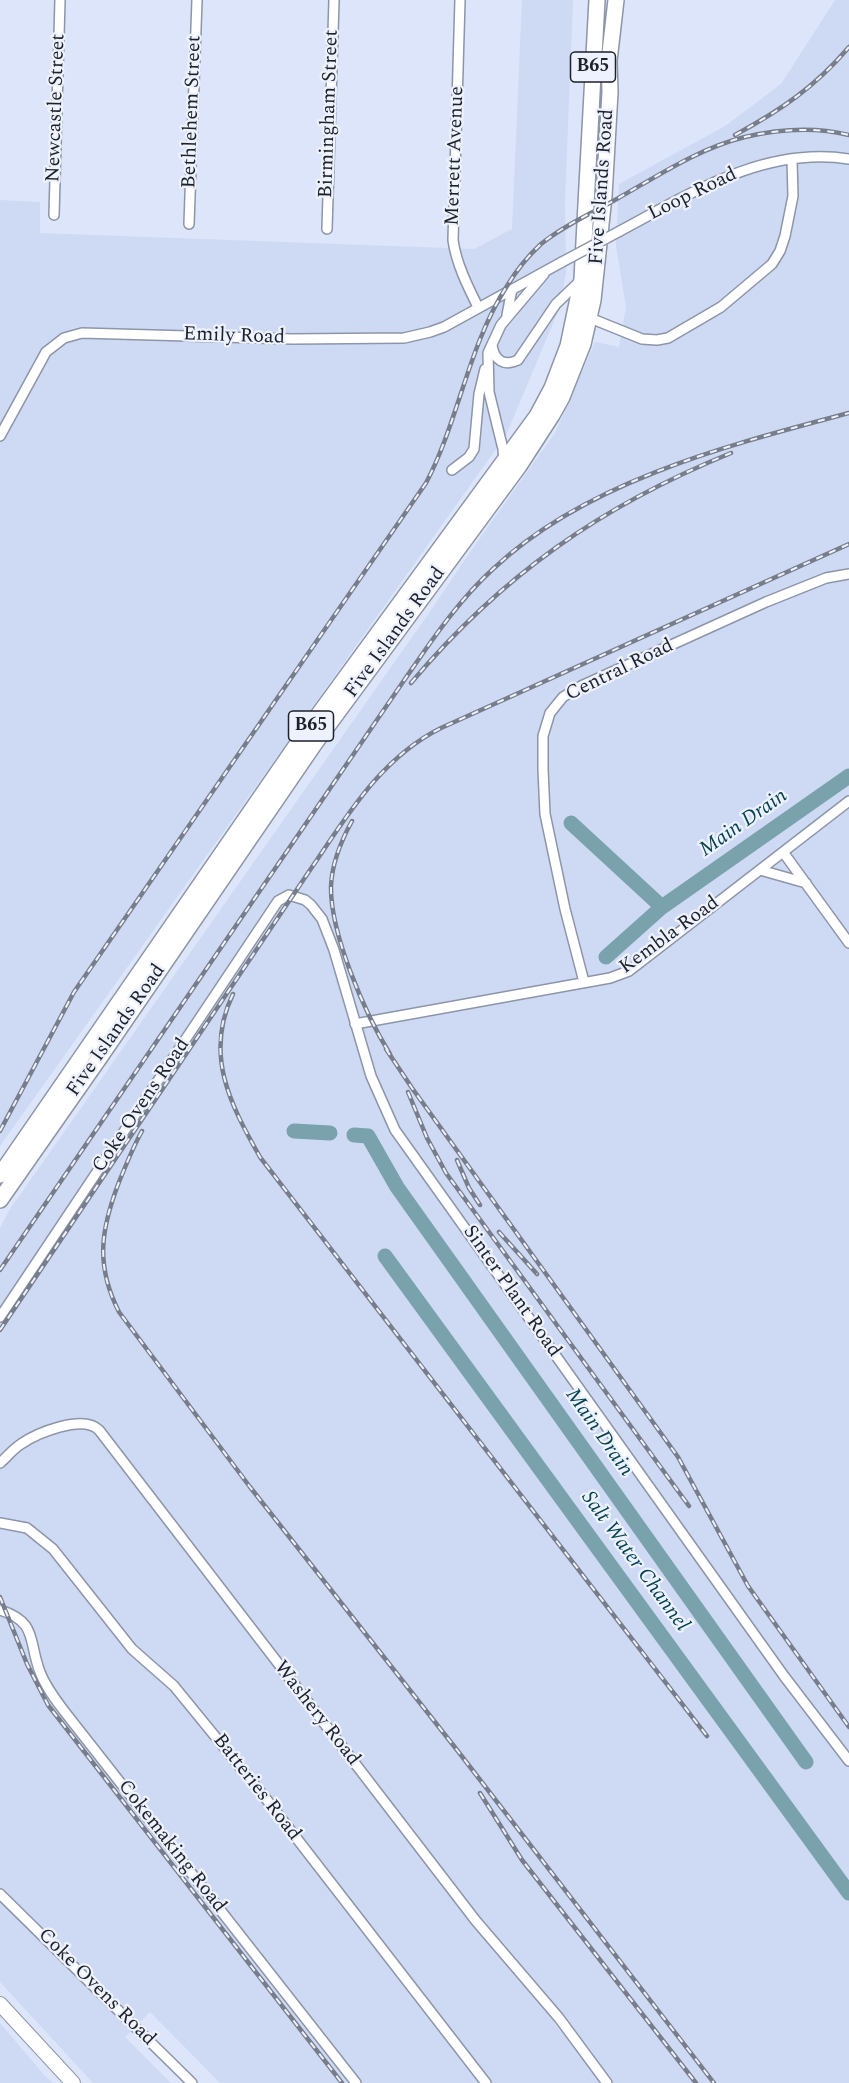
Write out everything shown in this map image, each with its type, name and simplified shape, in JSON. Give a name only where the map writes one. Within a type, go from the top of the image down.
[{"type":"main road","name":"Five Islands Road","points":[[0,1175],[300,740],[537,416],[555,380],[570,337],[582,279],[597,0]]},
{"type":"main road","name":"Five Islands Road","points":[[0,1200],[315,743],[519,466],[562,397],[583,344],[590,318],[598,265],[610,92],[609,61],[616,0]]},
{"type":"main road","name":"B65","points":[[610,92],[623,0]]},
{"type":"street","name":"Newcastle Street","points":[[54,215],[60,0]]},
{"type":"street","name":"Bethlehem Street","points":[[189,224],[197,0]]},
{"type":"street","name":"Birmingham Street","points":[[327,229],[334,0]]},
{"type":"street","name":"Merrett Avenue","points":[[460,0],[453,240],[454,249],[478,307]]},
{"type":"street","points":[[590,318],[642,339],[657,340],[668,338],[721,307],[772,264],[780,250],[793,196],[792,159]]},
{"type":"street","name":"Loop Road","points":[[512,289],[697,190],[737,172],[753,166],[792,159],[849,159]]},
{"type":"street","name":"Loop Road","points":[[504,462],[489,392],[488,353],[502,323],[548,270]]},
{"type":"street","points":[[492,342],[494,354],[500,361],[509,363],[518,360],[559,301],[582,279]]},
{"type":"street","name":"Emily Road","points":[[0,436],[46,351],[64,338],[82,333],[292,339],[404,338],[437,330],[512,289]]},
{"type":"street","points":[[502,323],[509,307],[512,289]]},
{"type":"street","points":[[488,301],[496,301],[501,305],[504,311],[502,323]]},
{"type":"street","points":[[452,470],[473,452],[479,394],[488,353]]},
{"type":"street","points":[[477,410],[489,380]]},
{"type":"street","name":"Central Road","points":[[584,982],[565,909],[545,814],[543,736],[550,713],[563,697],[581,686],[766,602],[826,578],[849,574]]},
{"type":"street","name":"Kembla Road","points":[[355,1024],[610,978],[629,971],[849,801]]},
{"type":"street","points":[[783,852],[849,943]]},
{"type":"street","points":[[760,870],[806,883]]},
{"type":"street","name":"Sinter Plant Road","points":[[285,896],[293,895],[304,900],[322,919],[334,950],[376,1091],[395,1130],[784,1676],[849,1761]]},
{"type":"street","name":"Coke Ovens Road","points":[[0,1317],[278,901],[285,896]]},
{"type":"street","name":"Washery Road","points":[[0,1463],[18,1446],[38,1435],[77,1423],[94,1426],[476,1921],[559,2018],[607,2083]]},
{"type":"street","name":"Batteries Road","points":[[0,1523],[27,1528],[53,1549],[132,1649],[174,1686],[267,1800],[486,2083]]},
{"type":"street","name":"Cokemaking Road","points":[[0,1610],[13,1614],[26,1625],[40,1673],[68,1716],[356,2083]]},
{"type":"street","name":"Coke Ovens Road","points":[[0,1894],[192,2083]]},
{"type":"street","points":[[0,2004],[73,2083]]},
{"type":"shaded area","points":[[522,0],[573,0],[565,201],[566,272],[560,307],[506,435],[0,1146],[0,200],[40,202],[40,233],[474,249],[512,229]]},
{"type":"shaded area","points":[[835,0],[849,0],[849,2083],[220,2083],[150,2012],[125,2037],[171,2083],[93,2083],[0,1982],[0,1228],[10,1209],[555,433],[595,342],[619,347],[626,307],[616,246],[619,184],[725,126],[781,84]]},
{"type":"shaded area","points":[[0,2023],[45,2076],[53,2083],[0,2083]]},
{"type":"waterway","name":"Main Drain","points":[[606,957],[662,907],[849,776]]},
{"type":"waterway","name":"Main Drain","points":[[571,823],[662,907]]},
{"type":"waterway","name":"Main Drain","points":[[294,1131],[330,1133]]},
{"type":"waterway","name":"Main Drain","points":[[354,1135],[368,1136],[397,1187],[806,1762]]},
{"type":"waterway","name":"Salt Water Channel","points":[[385,1256],[849,1893]]},
{"type":"railway","points":[[735,135],[796,97],[849,47]]},
{"type":"railway","points":[[0,1131],[74,992],[426,483],[447,434],[483,333],[494,309],[518,269],[541,244],[567,226],[711,148],[745,137],[771,132],[811,130],[849,135]]},
{"type":"railway","points":[[0,1270],[425,650],[480,581],[530,538],[571,512],[615,489],[708,453],[849,413]]},
{"type":"railway","points":[[411,683],[481,609],[556,547],[639,496],[731,453]]},
{"type":"railway","points":[[0,1330],[350,811],[399,756],[441,728],[849,544]]},
{"type":"railway","points":[[352,821],[333,869],[332,905],[351,973],[370,1017],[390,1054]]},
{"type":"railway","points":[[233,994],[221,1037],[224,1078],[239,1118],[260,1157],[707,1736]]},
{"type":"railway","points":[[386,1049],[678,1457],[748,1586],[849,1727]]},
{"type":"railway","points":[[408,1092],[427,1138],[446,1173],[689,1506]]},
{"type":"railway","points":[[142,1131],[119,1182],[105,1231],[103,1247],[106,1278],[119,1312],[250,1487],[714,2083]]},
{"type":"railway","points":[[457,1160],[469,1188],[480,1205]]},
{"type":"railway","points":[[499,1232],[537,1274]]},
{"type":"railway","points":[[0,1597],[27,1664],[48,1705],[342,2083]]},
{"type":"railway","points":[[480,1793],[522,1860],[696,2083]]}]
